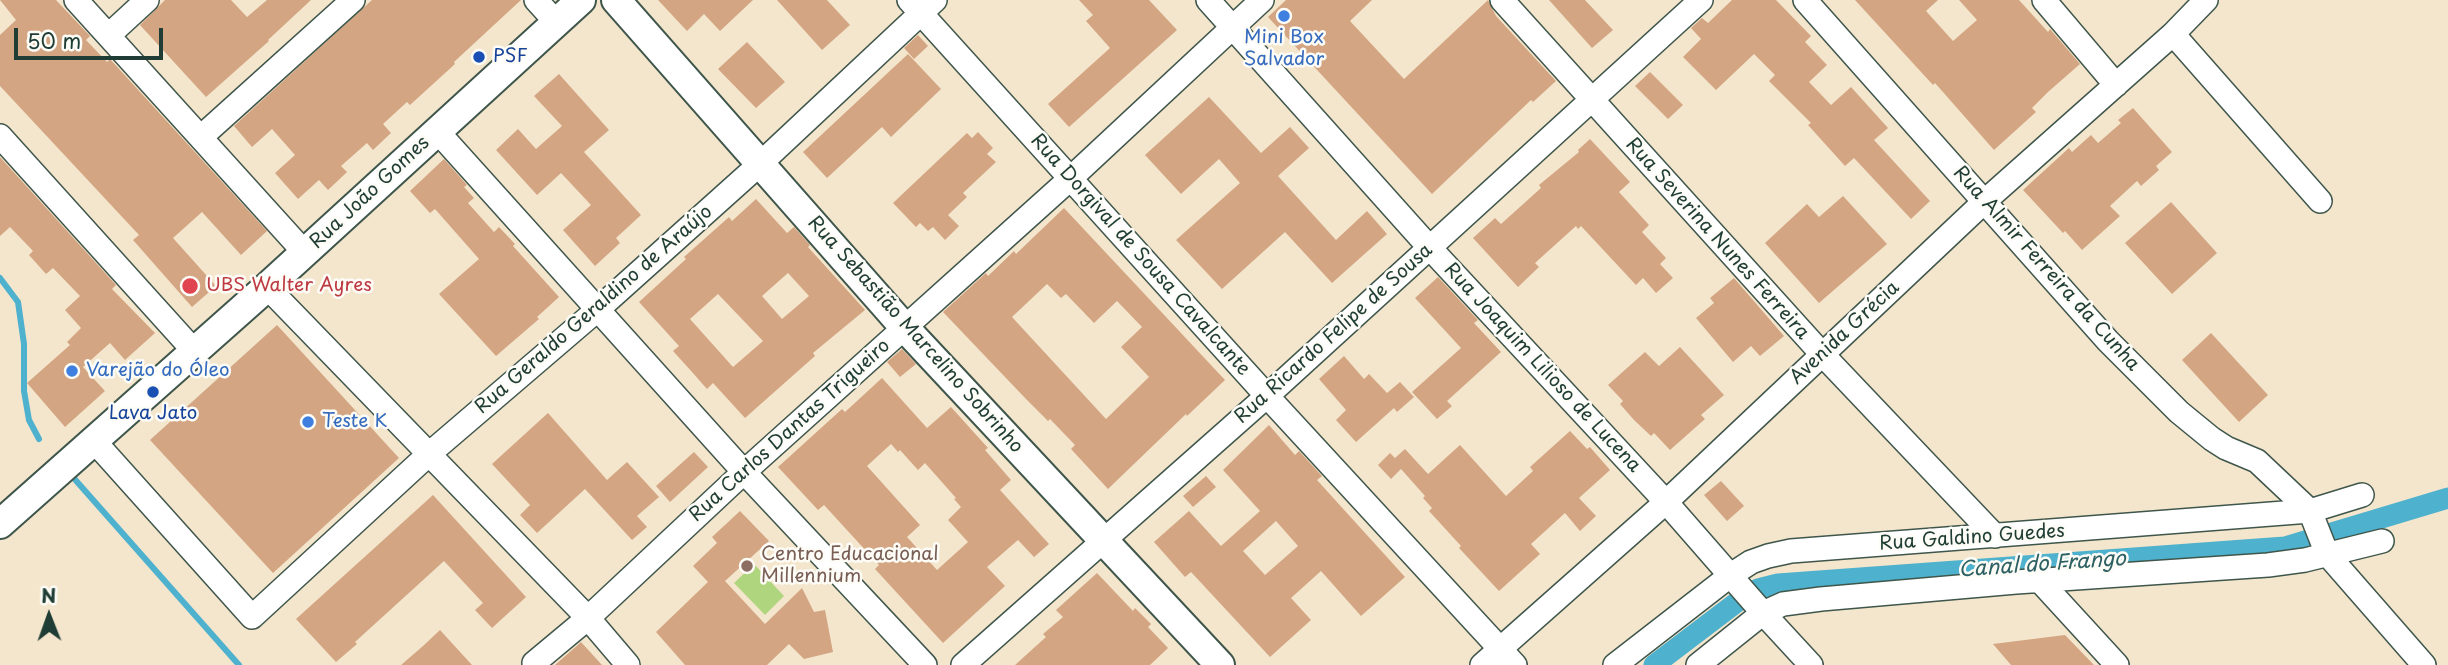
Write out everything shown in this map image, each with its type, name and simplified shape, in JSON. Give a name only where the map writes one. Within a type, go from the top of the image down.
[{"type":"street","points":[[76,0],[305,253]]},
{"type":"street","points":[[109,35],[148,0]]},
{"type":"street","points":[[201,137],[353,0]]},
{"type":"street","points":[[536,0],[556,22]]},
{"type":"street","name":"Rua João Gomes","points":[[0,524],[305,253],[582,0]]},
{"type":"street","name":"Rua Sebastião Marcelino Sobrinho","points":[[616,0],[904,327],[1220,665]]},
{"type":"street","name":"Rua Joaquim Lilioso de Lucena","points":[[1208,0],[1429,247],[1666,502],[1811,665]]},
{"type":"street","name":"Rua Carlos Dantas Trigueiro","points":[[534,663],[588,618],[744,472],[1071,178],[1262,0]]},
{"type":"street","name":"Rua Severina Nunes Ferreira","points":[[1502,0],[1822,354],[1995,536]]},
{"type":"street","name":"Rua Ricardo Felipe de Sousa","points":[[963,665],[1267,396],[1701,0]]},
{"type":"street","name":"Rua Almir Ferreira da Cunha","points":[[1805,0],[2108,341],[2179,412],[2211,439],[2257,461],[2311,515],[2325,549],[2424,665]]},
{"type":"street","points":[[2044,0],[2116,85]]},
{"type":"street","name":"Avenida Grécia","points":[[1482,665],[1507,657],[1822,354],[1985,201],[2173,34],[2206,0]]},
{"type":"street","name":"Rua Geraldo Geraldino de Araújo","points":[[95,442],[252,617],[429,454],[596,311],[761,163],[921,4]]},
{"type":"street","name":"Rua Dorgival de Sousa Cavalcante","points":[[921,4],[1071,178],[1507,657]]},
{"type":"street","points":[[2173,34],[2320,201]]},
{"type":"street","points":[[437,131],[596,311],[925,665]]},
{"type":"street","points":[[0,136],[195,352]]},
{"type":"street","points":[[267,287],[588,618],[628,665]]},
{"type":"street","name":"Rua Galdino Guedes","points":[[1615,665],[1751,562],[1791,551],[2311,515],[2362,495]]},
{"type":"street","points":[[1698,665],[1763,613],[1783,604],[2039,581],[2268,565],[2305,561],[2325,549],[2382,541]]},
{"type":"street","points":[[2039,581],[2117,665]]},
{"type":"green space","points":[[754,564],[784,596],[765,615],[734,583]]},
{"type":"building","points":[[0,0],[56,0],[90,36],[86,40],[107,62],[110,59],[267,231],[241,255],[202,212],[173,238],[216,286],[192,307],[133,240],[139,235],[0,86],[0,35],[16,20]]},
{"type":"building","points":[[165,0],[231,0],[247,17],[267,0],[311,0],[206,97],[140,25]]},
{"type":"building","points":[[372,0],[521,0],[410,105],[407,102],[383,124],[391,133],[373,150],[367,143],[341,166],[347,172],[328,190],[319,180],[298,199],[275,173],[295,155],[272,129],[252,147],[234,126]]},
{"type":"building","points":[[658,0],[753,0],[720,31],[704,14],[687,31]]},
{"type":"building","points":[[777,0],[827,0],[850,25],[822,50]]},
{"type":"building","points":[[1079,0],[1149,0],[1177,30],[1069,127],[1048,104],[1110,48],[1086,21],[1093,15]]},
{"type":"building","points":[[1286,0],[1372,0],[1350,21],[1404,79],[1488,0],[1496,16],[1556,81],[1533,102],[1531,100],[1432,194],[1268,17]]},
{"type":"building","points":[[1549,0],[1585,0],[1613,30],[1592,48]]},
{"type":"building","points":[[1732,0],[1776,0],[1811,36],[1805,42],[1827,65],[1809,82],[1831,105],[1851,87],[1888,128],[1874,140],[1930,201],[1911,219],[1854,158],[1845,166],[1808,125],[1811,123],[1769,81],[1775,75],[1754,54],[1716,90],[1683,57],[1701,39],[1691,28],[1702,18],[1708,23]]},
{"type":"building","points":[[1855,0],[1938,0],[1926,11],[1953,41],[1977,20],[1959,0],[2019,0],[2048,32],[2050,29],[2080,64],[2032,108],[2036,112],[1994,150],[1935,83],[1933,85]]},
{"type":"building","points":[[918,35],[928,46],[914,59],[904,48]]},
{"type":"building","points":[[747,42],[785,82],[756,108],[718,69]]},
{"type":"building","points":[[908,54],[941,89],[891,137],[882,127],[827,178],[803,152]]},
{"type":"building","points":[[1650,72],[1683,105],[1668,119],[1635,86]]},
{"type":"building","points":[[559,74],[609,130],[584,152],[641,215],[616,238],[620,243],[595,266],[563,230],[591,205],[561,173],[537,195],[496,150],[518,129],[536,149],[562,126],[534,96]]},
{"type":"building","points":[[1209,97],[1261,153],[1290,127],[1309,148],[1278,176],[1336,240],[1367,211],[1387,234],[1332,283],[1285,232],[1222,289],[1176,240],[1240,183],[1219,159],[1181,194],[1145,155]]},
{"type":"building","points":[[2133,108],[2172,152],[2156,166],[2159,170],[2141,186],[2137,181],[2110,206],[2120,216],[2082,250],[2023,190],[2069,148],[2072,152],[2091,135],[2098,143],[2121,123],[2118,120]]},
{"type":"building","points":[[978,132],[993,148],[987,154],[996,162],[963,193],[967,197],[948,215],[959,226],[945,240],[933,227],[928,231],[920,223],[916,227],[893,203],[967,133],[972,138]]},
{"type":"building","points":[[1590,139],[1630,182],[1619,192],[1649,225],[1642,232],[1666,258],[1660,264],[1673,278],[1656,293],[1643,278],[1636,285],[1581,226],[1578,229],[1576,226],[1535,263],[1539,267],[1518,287],[1473,238],[1495,218],[1501,224]]},
{"type":"building","points":[[0,157],[116,285],[112,289],[155,333],[125,360],[110,343],[83,367],[105,391],[65,427],[27,383],[70,345],[67,342],[81,328],[65,310],[80,296],[53,268],[46,274],[29,255],[33,251],[10,227],[0,236]]},
{"type":"building","points":[[444,159],[467,185],[464,187],[474,198],[468,203],[494,232],[499,227],[559,297],[537,317],[539,319],[496,356],[439,294],[479,259],[435,209],[430,213],[410,191]]},
{"type":"building","points":[[1843,196],[1887,244],[1819,303],[1765,243],[1807,204],[1819,217]]},
{"type":"building","points":[[756,199],[787,233],[794,227],[810,245],[808,247],[865,310],[813,353],[815,356],[745,418],[713,383],[707,389],[673,351],[679,346],[639,302],[729,217],[732,221]],"holes":[[[788,273],[809,296],[782,319],[762,296]],[[718,294],[763,341],[733,367],[690,319]]]},
{"type":"building","points":[[2171,202],[2217,253],[2172,294],[2125,243]]},
{"type":"building","points":[[1064,208],[1225,380],[1108,489],[1071,449],[1075,445],[1026,399],[943,312],[986,273],[988,276],[1014,251],[1016,254]],"holes":[[[1047,284],[1061,298],[1066,294],[1094,323],[1117,301],[1142,327],[1121,347],[1149,377],[1106,419],[1012,317]]]},
{"type":"building","points":[[1438,277],[1478,320],[1474,323],[1501,352],[1447,401],[1452,406],[1437,419],[1412,392],[1461,348],[1415,298]]},
{"type":"building","points":[[1734,278],[1784,336],[1760,356],[1751,346],[1733,362],[1696,318],[1714,303],[1710,298]]},
{"type":"building","points":[[277,325],[399,458],[273,573],[150,440]]},
{"type":"building","points":[[2211,333],[2268,395],[2239,422],[2182,360]]},
{"type":"building","points":[[1680,347],[1724,395],[1701,415],[1705,419],[1670,450],[1654,433],[1651,436],[1634,420],[1620,404],[1623,401],[1608,385],[1645,352],[1659,366]]},
{"type":"building","points":[[902,349],[916,364],[900,377],[887,362]]},
{"type":"building","points":[[1344,356],[1364,379],[1369,374],[1387,393],[1400,382],[1414,397],[1397,412],[1394,408],[1356,442],[1336,420],[1346,410],[1319,379]]},
{"type":"building","points":[[882,378],[927,428],[951,407],[988,448],[985,450],[1011,480],[1000,490],[1049,544],[1034,557],[1018,540],[987,567],[1005,586],[943,643],[875,569],[879,565],[824,505],[818,510],[778,467],[842,409],[845,412]],"holes":[[[891,444],[898,452],[900,450],[918,470],[925,463],[961,507],[948,520],[968,542],[937,570],[907,537],[920,525],[867,466]]]},
{"type":"building","points":[[548,413],[607,480],[627,462],[659,497],[637,516],[647,527],[632,540],[585,489],[537,533],[520,515],[530,505],[492,464]]},
{"type":"building","points":[[1269,425],[1295,455],[1299,451],[1322,476],[1317,480],[1405,577],[1361,616],[1321,571],[1291,598],[1311,620],[1270,657],[1191,572],[1185,577],[1154,542],[1189,511],[1221,546],[1260,511],[1223,470]],"holes":[[[1276,521],[1298,546],[1265,575],[1243,551]]]},
{"type":"building","points":[[1570,431],[1587,449],[1590,447],[1610,470],[1579,498],[1596,516],[1580,531],[1565,513],[1531,544],[1540,554],[1499,591],[1429,511],[1432,508],[1423,498],[1425,496],[1401,469],[1391,479],[1378,465],[1390,453],[1395,458],[1405,449],[1428,474],[1460,445],[1506,496],[1533,471],[1530,467]]},
{"type":"building","points":[[694,452],[708,467],[670,502],[656,486]]},
{"type":"building","points":[[1206,476],[1216,487],[1193,507],[1183,496]]},
{"type":"building","points":[[1721,481],[1744,506],[1727,521],[1704,495]]},
{"type":"building","points":[[433,495],[526,597],[492,628],[475,610],[483,603],[444,561],[336,662],[296,619]]},
{"type":"building","points":[[740,511],[769,541],[725,581],[765,624],[802,588],[814,612],[825,610],[833,652],[804,659],[789,644],[767,665],[685,665],[656,632],[708,582],[693,566],[717,543],[712,537]]},
{"type":"building","points":[[1097,573],[1133,611],[1135,608],[1151,624],[1148,627],[1168,648],[1150,665],[1015,665],[1046,637],[1043,634],[1063,617],[1056,610]]},
{"type":"building","points":[[440,630],[472,665],[401,665],[423,646]]},
{"type":"building","points":[[2065,635],[2094,665],[2011,665],[1993,644]]},
{"type":"building","points":[[580,643],[602,665],[555,665]]},
{"type":"waterway","points":[[0,278],[18,302],[24,344],[24,391],[29,420],[39,439]]},
{"type":"waterway","points":[[71,475],[239,665]]},
{"type":"waterway","name":"Canal do Frango","points":[[1654,665],[1741,599],[1758,589],[1778,584],[2285,547],[2448,498]]},
{"type":"place","name":"Mini Box Salvador","points":[[1284,16]]},
{"type":"place","name":"PSF","points":[[479,57]]},
{"type":"place","name":"UBS Walter Ayres","points":[[190,286]]},
{"type":"place","name":"Varejão do Óleo","points":[[72,371]]},
{"type":"place","name":"Lava Jato","points":[[153,392]]},
{"type":"place","name":"Teste K","points":[[308,422]]},
{"type":"place","name":"Centro Educacional Millennium","points":[[747,566]]}]
